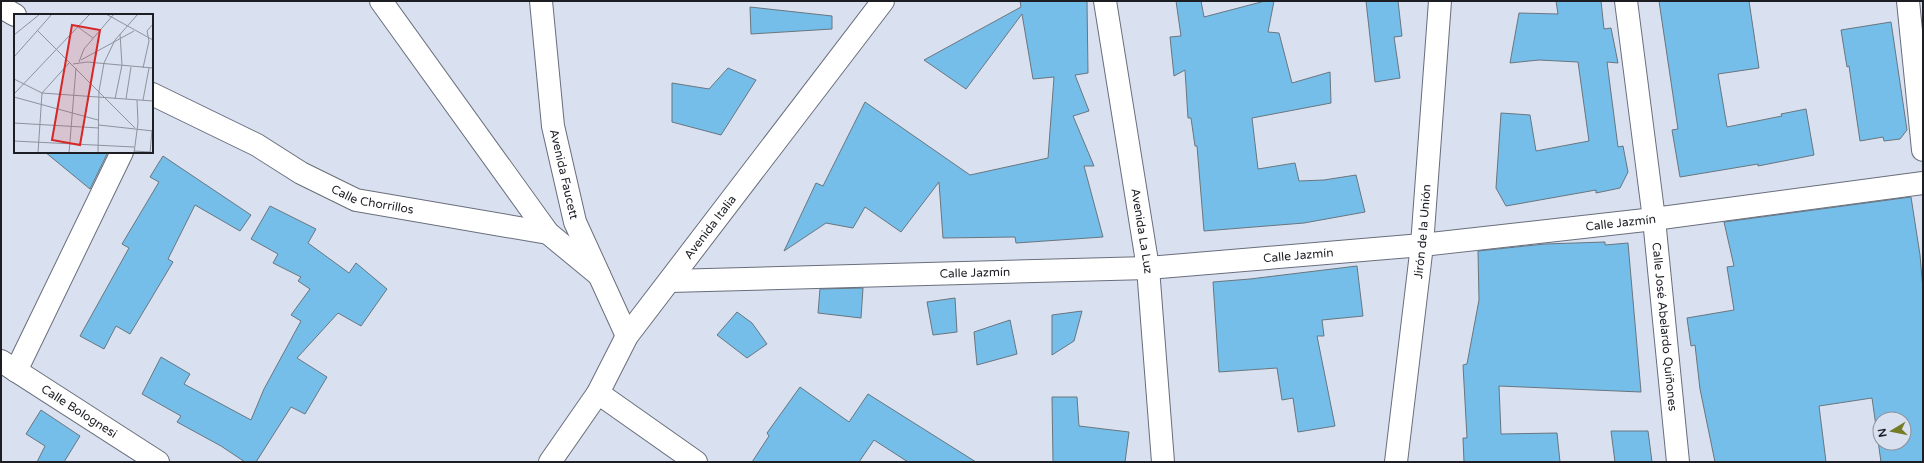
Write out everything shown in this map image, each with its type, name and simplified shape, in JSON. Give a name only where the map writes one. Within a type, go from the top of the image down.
[{"type":"street","points":[[381,1],[548,233]]},
{"type":"street","name":"Avenida Faucett","points":[[541,1],[553,126],[575,222],[627,336]]},
{"type":"street","name":"Avenida Italia","points":[[550,462],[598,393],[627,336],[883,1]]},
{"type":"street","name":"Avenida La Luz","points":[[1105,1],[1148,268],[1163,462]]},
{"type":"street","name":"Jirón de la Unión","points":[[1396,462],[1422,245],[1440,1]]},
{"type":"street","name":"Calle José Abelardo Quiñones","points":[[1626,1],[1654,219],[1678,462]]},
{"type":"street","points":[[1908,1],[1923,150]]},
{"type":"street","points":[[1,7],[14,14]]},
{"type":"street","name":"Calle Chorrillos","points":[[153,94],[257,145],[301,173],[356,200],[548,233],[599,275]]},
{"type":"street","points":[[8,366],[121,153]]},
{"type":"street","name":"Calle Jazmín","points":[[670,281],[1148,268],[1422,245],[1654,219],[1923,183]]},
{"type":"street","name":"Calle Bolognesi","points":[[8,366],[158,462]]},
{"type":"street","points":[[598,393],[696,462]]},
{"type":"building","points":[[1020,1],[1087,1],[1088,73],[1075,75],[1089,111],[1073,116],[1094,166],[1084,166],[1103,237],[1016,243],[1015,237],[943,238],[939,182],[901,232],[865,207],[853,228],[826,223],[784,251],[816,183],[823,186],[865,102],[970,175],[1048,158],[1054,77],[1033,79],[1022,14],[966,89],[924,60],[1021,7]]},
{"type":"building","points":[[1176,1],[1201,1],[1204,17],[1265,1],[1274,1],[1268,32],[1279,33],[1292,83],[1330,72],[1331,103],[1252,118],[1258,169],[1295,163],[1299,181],[1324,180],[1356,175],[1365,212],[1304,223],[1204,231],[1197,146],[1195,146],[1191,118],[1188,118],[1185,70],[1174,76],[1170,37],[1181,36]]},
{"type":"building","points":[[1366,1],[1398,1],[1402,36],[1394,37],[1400,78],[1375,82]]},
{"type":"building","points":[[1556,1],[1601,1],[1604,29],[1611,28],[1618,63],[1607,62],[1618,147],[1623,146],[1628,172],[1620,188],[1596,193],[1596,190],[1506,206],[1496,188],[1501,113],[1530,115],[1536,151],[1589,141],[1578,62],[1539,60],[1510,63],[1519,13],[1558,14]]},
{"type":"building","points":[[1659,1],[1749,1],[1759,68],[1718,74],[1727,127],[1782,116],[1781,114],[1806,109],[1814,155],[1758,166],[1758,164],[1680,177],[1672,130],[1678,129]]},
{"type":"building","points":[[750,7],[832,16],[832,29],[751,34]]},
{"type":"building","points":[[1891,22],[1907,130],[1900,139],[1884,141],[1883,137],[1860,141],[1849,66],[1847,67],[1841,30]]},
{"type":"building","points":[[728,68],[756,80],[721,135],[672,122],[672,83],[709,89]]},
{"type":"building","points":[[46,153],[108,153],[90,189]]},
{"type":"building","points":[[163,156],[251,215],[240,231],[195,205],[168,259],[173,262],[130,334],[116,326],[104,349],[80,336],[129,248],[122,244],[159,182],[150,177]]},
{"type":"building","points":[[1911,197],[1920,255],[1923,290],[1923,462],[1881,462],[1879,451],[1912,451],[1912,411],[1874,411],[1872,398],[1819,406],[1826,462],[1715,462],[1700,389],[1695,345],[1691,346],[1687,318],[1734,310],[1727,267],[1734,266],[1724,222]]},
{"type":"building","points":[[270,206],[316,229],[308,243],[349,273],[356,263],[387,289],[361,326],[338,313],[297,358],[327,377],[305,414],[291,407],[256,462],[245,462],[221,446],[177,422],[181,416],[142,394],[161,357],[190,374],[184,384],[251,420],[264,389],[301,321],[291,315],[310,289],[298,281],[301,277],[273,263],[278,254],[251,239]]},
{"type":"building","points":[[1605,242],[1605,245],[1628,243],[1641,392],[1499,386],[1501,434],[1557,433],[1560,462],[1464,462],[1463,438],[1467,438],[1463,365],[1467,364],[1479,300],[1478,251],[1545,244]]},
{"type":"building","points":[[1357,266],[1363,316],[1322,320],[1324,336],[1317,336],[1335,426],[1298,432],[1293,398],[1282,400],[1277,368],[1219,372],[1213,282]]},
{"type":"building","points":[[863,288],[861,318],[818,313],[820,289]]},
{"type":"building","points":[[955,298],[957,332],[933,335],[927,302]]},
{"type":"building","points":[[1082,311],[1074,341],[1052,355],[1052,315]]},
{"type":"building","points":[[737,312],[752,323],[767,344],[747,358],[717,335]]},
{"type":"building","points":[[1010,320],[1017,354],[977,365],[974,332]]},
{"type":"building","points":[[800,387],[849,422],[868,394],[976,462],[908,462],[874,440],[859,462],[752,462],[769,436],[767,433]]},
{"type":"building","points":[[1052,397],[1077,397],[1079,426],[1129,432],[1125,462],[1053,462]]},
{"type":"building","points":[[41,410],[80,436],[64,462],[37,462],[45,446],[26,434]]},
{"type":"building","points":[[1611,431],[1648,431],[1652,462],[1615,462]]}]
